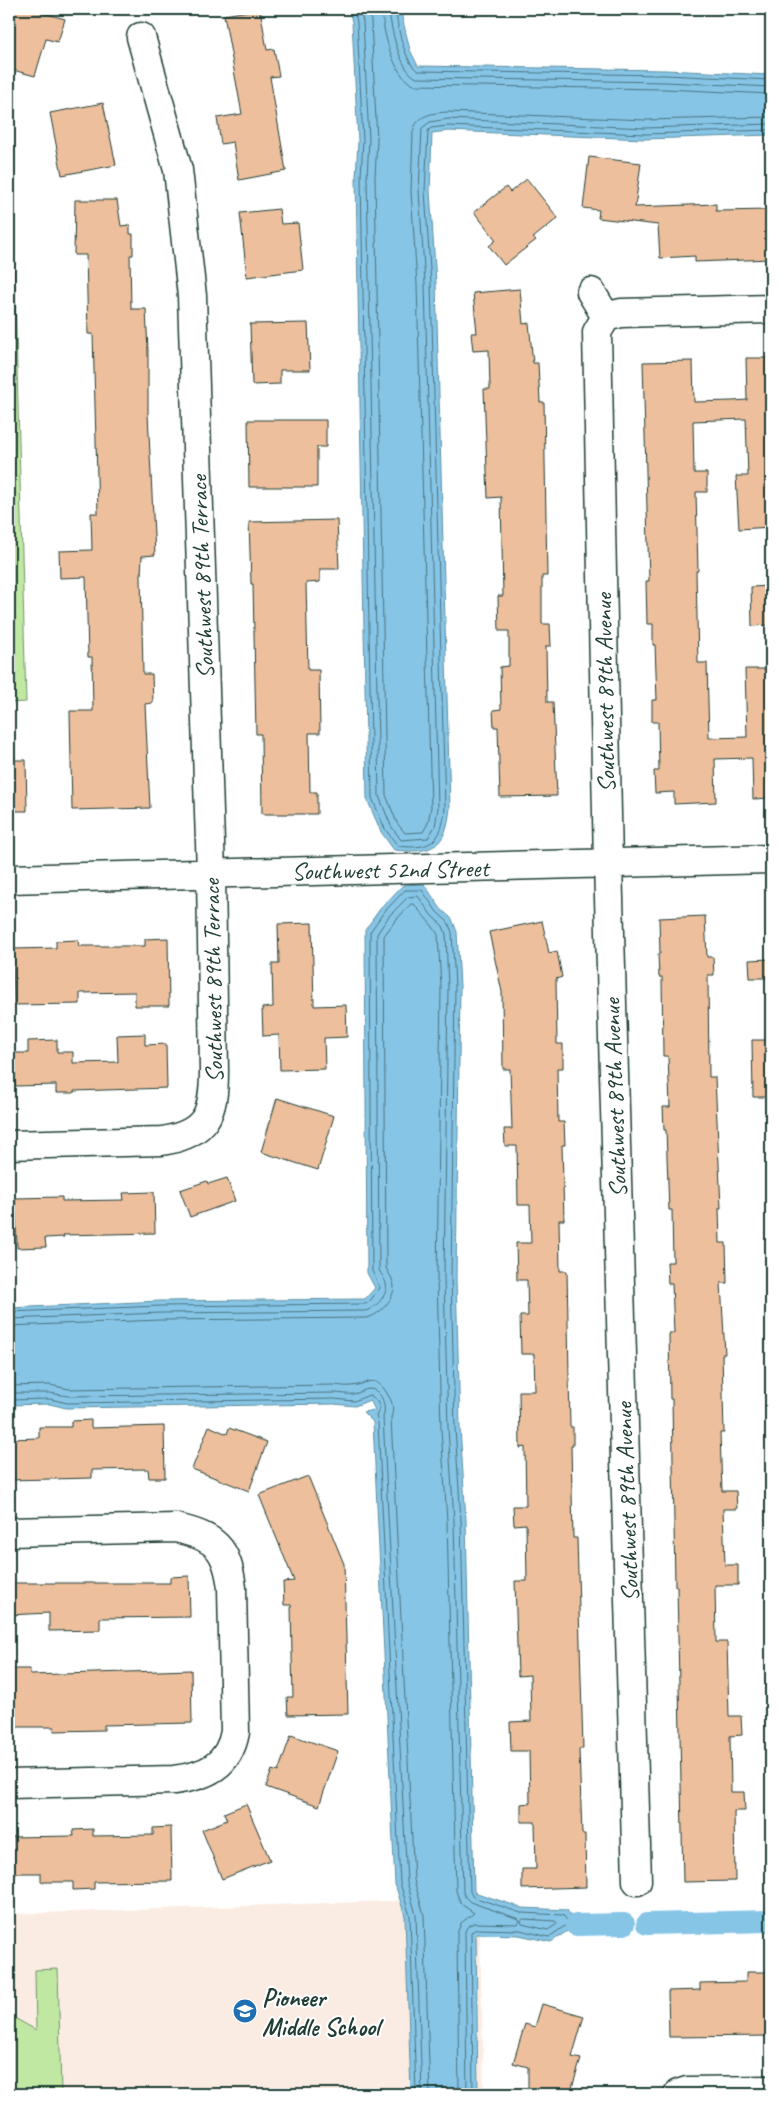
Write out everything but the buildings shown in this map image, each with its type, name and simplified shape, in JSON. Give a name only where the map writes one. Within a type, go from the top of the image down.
[{"type":"street","name":"Southwest 89th Terrace","points":[[9,1145],[162,1141],[177,1138],[191,1133],[205,1120],[213,1101],[211,873],[192,296],[178,170],[141,37]]},
{"type":"street","points":[[592,292],[606,317],[621,313],[771,309]]},
{"type":"street","name":"Southwest 89th Avenue","points":[[606,317],[597,332],[608,863],[637,1881]]},
{"type":"street","name":"Southwest 52nd Street","points":[[9,879],[771,859]]},
{"type":"street","points":[[9,1532],[176,1528],[196,1532],[210,1538],[219,1546],[230,1571],[235,1732],[233,1745],[225,1758],[215,1768],[199,1776],[174,1780],[9,1784]]},
{"type":"street","points":[[678,2094],[687,2091],[771,2090]]},
{"type":"shaded area","name":"Pioneer Middle School","points":[[479,1898],[484,2094],[9,2094],[9,1914]]},
{"type":"green space","points":[[9,227],[14,256],[26,702],[9,703]]},
{"type":"green space","points":[[58,1969],[61,2094],[9,2094],[9,2015],[36,2030],[35,1970]]},
{"type":"water","points":[[349,9],[400,9],[410,50],[418,66],[665,70],[771,75],[771,135],[645,139],[448,131],[432,133],[430,191],[436,283],[450,808],[445,832],[441,840],[435,846],[418,851],[394,850],[381,832],[367,799],[356,177],[358,141],[352,22]]},
{"type":"water","points":[[424,884],[441,909],[452,919],[457,932],[460,986],[456,1277],[460,1428],[466,1520],[474,1892],[522,1908],[567,1910],[576,1925],[551,1942],[519,1935],[476,1934],[478,2094],[411,2094],[405,1916],[395,1884],[373,1422],[363,1412],[375,1410],[370,1400],[355,1406],[334,1404],[66,1408],[50,1404],[9,1405],[9,1308],[160,1301],[365,1299],[375,1288],[367,1273],[365,930],[380,909],[403,885]]},
{"type":"waterway","points":[[647,1924],[771,1921]]},
{"type":"waterway","points":[[576,1925],[624,1924]]},
{"type":"place","name":"Pioneer Middle School","points":[[245,2011]]}]
